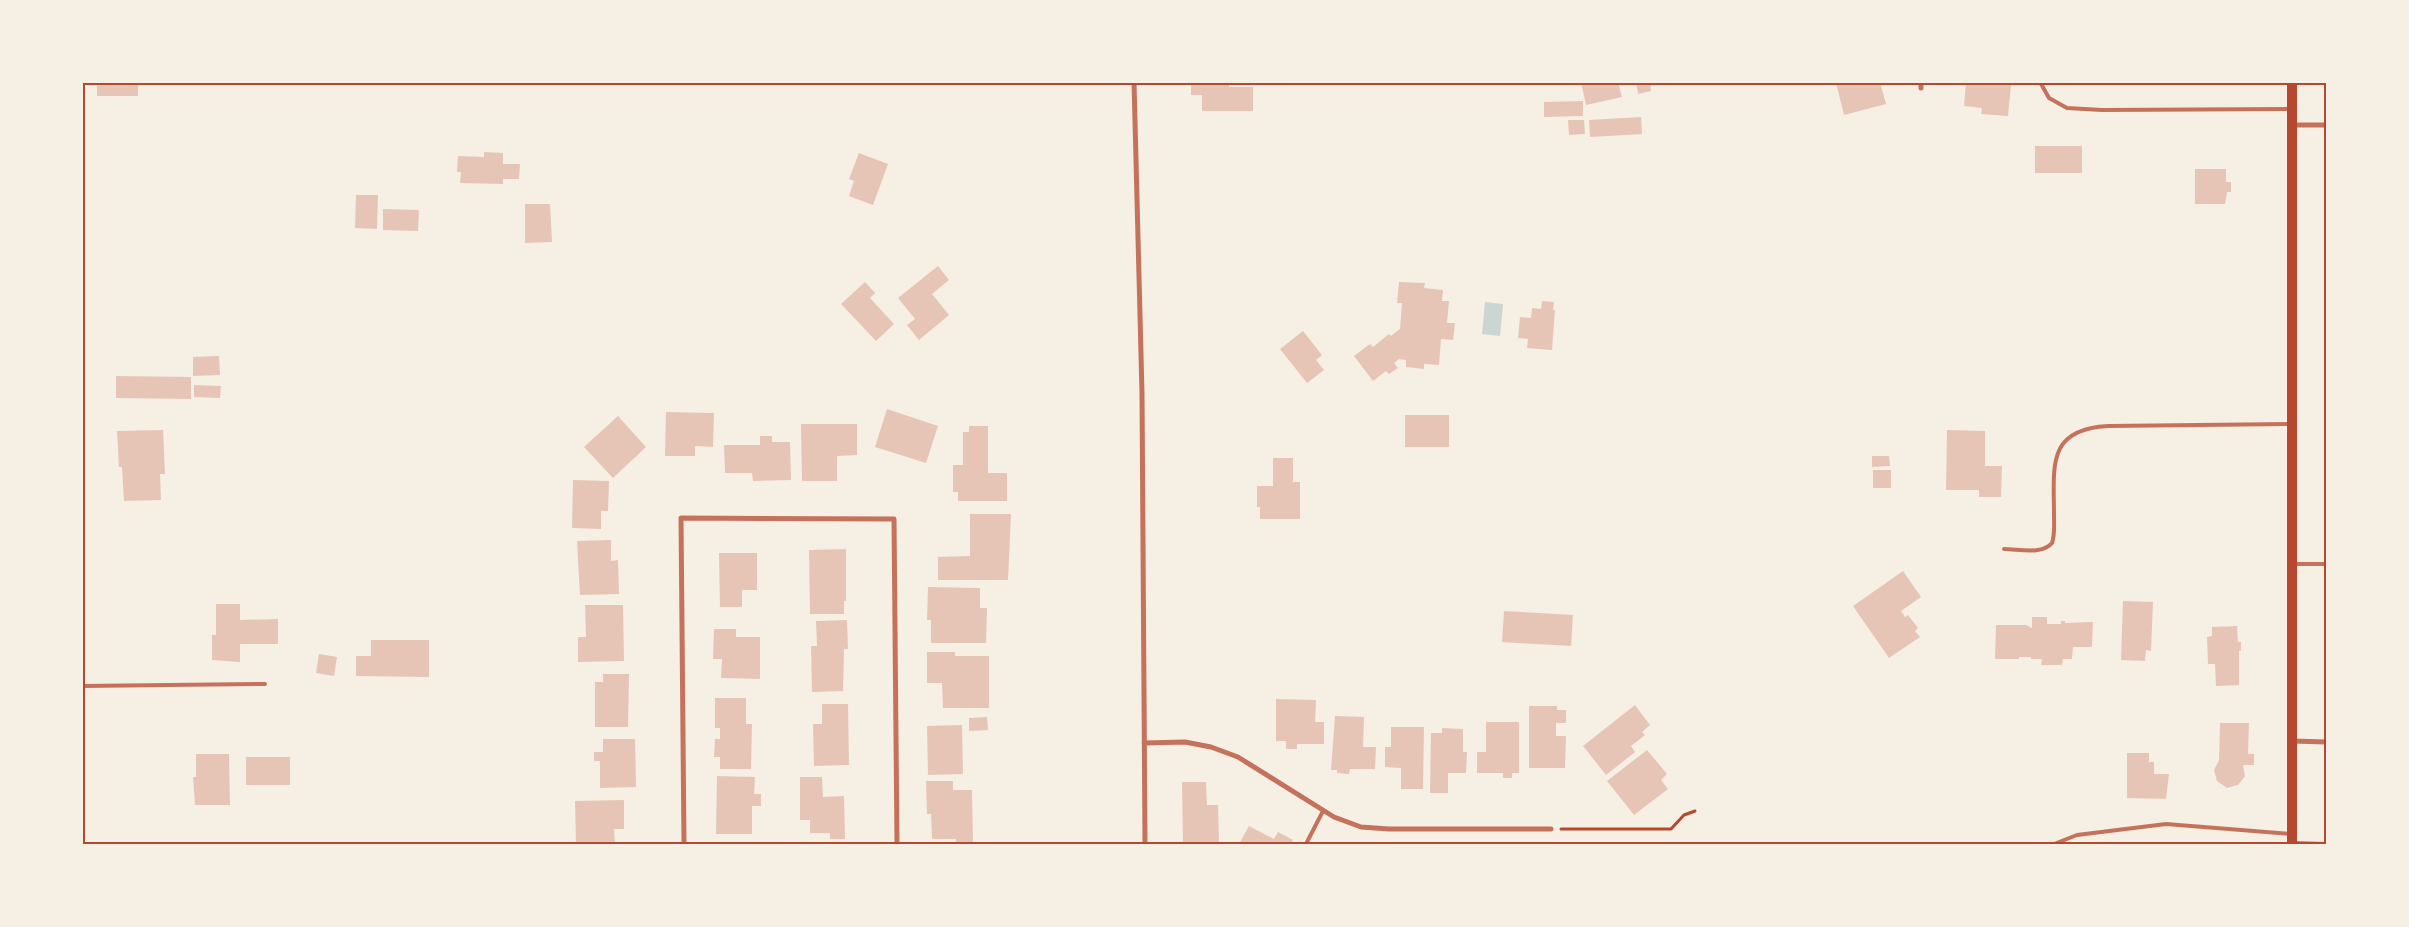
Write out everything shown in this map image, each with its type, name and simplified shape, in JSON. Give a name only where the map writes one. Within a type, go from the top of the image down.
[{"type":"main road","points":[[2292,82],[2290,424],[2292,840]]},
{"type":"street","points":[[1134,82],[1142,393],[1145,844]]},
{"type":"street","points":[[2292,125],[2326,125]]},
{"type":"street","points":[[684,844],[681,518],[894,519],[897,844]]},
{"type":"street","points":[[2291,741],[2326,742]]},
{"type":"street","points":[[1144,743],[1185,742],[1211,747],[1238,757],[1323,811],[1361,827],[1389,829],[1550,829]]},
{"type":"lane","points":[[2040,82],[2049,98],[2067,108],[2102,110],[2292,109]]},
{"type":"lane","points":[[2004,549],[2041,550],[2048,548],[2052,543],[2056,454],[2065,439],[2080,430],[2108,426],[2290,424]]},
{"type":"lane","points":[[2290,564],[2326,564]]},
{"type":"lane","points":[[82,686],[265,684]]},
{"type":"lane","points":[[1306,844],[1323,811]]},
{"type":"lane","points":[[2054,844],[2077,835],[2166,824],[2326,844]]},
{"type":"path","points":[[1550,829],[1671,829],[1684,815],[1695,811]]},
{"type":"shaded area","points":[[1485,302],[1503,304],[1500,336],[1482,334]]},
{"type":"building","points":[[97,82],[138,82],[138,96],[97,96]]},
{"type":"building","points":[[1191,82],[1229,82],[1229,87],[1253,87],[1253,111],[1202,111],[1202,95],[1191,95]]},
{"type":"building","points":[[1581,82],[1618,82],[1622,97],[1586,105]]},
{"type":"building","points":[[1636,82],[1650,82],[1651,91],[1638,94]]},
{"type":"building","points":[[1880,82],[1886,104],[1844,115],[1836,83]]},
{"type":"building","points":[[1966,82],[2011,85],[2008,116],[1981,114],[1982,108],[1964,106]]},
{"type":"building","points":[[1583,101],[1583,116],[1544,117],[1544,102]]},
{"type":"building","points":[[1641,117],[1642,134],[1590,137],[1589,120]]},
{"type":"building","points":[[1568,120],[1584,120],[1585,134],[1569,135]]},
{"type":"building","points":[[2035,146],[2082,146],[2082,173],[2035,173]]},
{"type":"building","points":[[484,152],[503,153],[503,164],[520,164],[519,179],[503,179],[503,184],[460,183],[461,172],[457,172],[458,156],[484,157]]},
{"type":"building","points":[[859,153],[888,164],[873,205],[849,196],[854,181],[849,179]]},
{"type":"building","points":[[2195,169],[2226,169],[2226,182],[2231,182],[2231,192],[2227,192],[2225,204],[2195,204]]},
{"type":"building","points":[[356,195],[378,195],[377,229],[355,228]]},
{"type":"building","points":[[525,204],[550,204],[552,242],[525,243]]},
{"type":"building","points":[[383,209],[419,210],[418,231],[383,230]]},
{"type":"building","points":[[938,266],[949,280],[932,294],[949,315],[919,340],[907,325],[915,319],[898,298]]},
{"type":"building","points":[[865,282],[875,293],[870,298],[894,324],[876,341],[841,304]]},
{"type":"building","points":[[1399,282],[1425,283],[1424,288],[1443,290],[1442,301],[1449,301],[1447,323],[1455,323],[1453,340],[1441,339],[1439,365],[1424,364],[1424,369],[1406,367],[1406,360],[1399,359],[1394,363],[1398,368],[1389,374],[1386,371],[1373,381],[1354,356],[1370,344],[1373,347],[1389,334],[1391,336],[1400,329],[1402,303],[1397,303]]},
{"type":"building","points":[[1542,301],[1554,302],[1552,350],[1527,348],[1528,339],[1518,338],[1520,317],[1531,318],[1532,308],[1541,309]]},
{"type":"building","points":[[1303,331],[1322,355],[1316,360],[1324,370],[1307,383],[1280,349]]},
{"type":"building","points":[[219,356],[220,375],[193,376],[193,357]]},
{"type":"building","points":[[116,376],[191,377],[191,399],[116,398]]},
{"type":"building","points":[[194,385],[221,386],[220,398],[194,397]]},
{"type":"building","points":[[887,409],[938,426],[926,463],[875,447]]},
{"type":"building","points":[[666,412],[714,413],[713,447],[695,446],[695,456],[665,456]]},
{"type":"building","points":[[1405,415],[1449,415],[1449,447],[1405,447]]},
{"type":"building","points":[[618,416],[646,447],[613,478],[584,447]]},
{"type":"building","points":[[801,424],[857,424],[857,455],[837,456],[837,481],[802,481]]},
{"type":"building","points":[[969,426],[988,426],[988,473],[1007,473],[1007,501],[958,501],[958,492],[953,492],[953,465],[963,465],[963,432],[969,432]]},
{"type":"building","points":[[163,430],[165,474],[160,474],[161,500],[124,501],[122,467],[119,467],[117,431]]},
{"type":"building","points":[[1947,430],[1985,431],[1985,466],[2002,466],[2001,497],[1979,497],[1979,490],[1946,490]]},
{"type":"building","points":[[760,436],[772,436],[772,442],[790,442],[791,480],[753,481],[752,473],[725,473],[724,445],[760,445]]},
{"type":"building","points":[[1872,456],[1889,456],[1890,466],[1872,467]]},
{"type":"building","points":[[1273,458],[1293,458],[1293,482],[1300,482],[1300,519],[1260,519],[1260,507],[1257,507],[1257,486],[1273,486]]},
{"type":"building","points":[[1873,470],[1891,470],[1891,488],[1873,488]]},
{"type":"building","points":[[573,480],[609,481],[608,511],[601,511],[601,529],[572,528]]},
{"type":"building","points":[[970,514],[1011,514],[1008,580],[938,580],[938,557],[970,556]]},
{"type":"building","points":[[611,540],[611,561],[618,560],[619,594],[580,595],[577,541]]},
{"type":"building","points":[[846,549],[846,601],[844,601],[844,614],[810,614],[809,550]]},
{"type":"building","points":[[719,553],[757,553],[757,590],[742,590],[742,607],[720,607]]},
{"type":"building","points":[[1903,571],[1921,597],[1901,611],[1905,617],[1908,615],[1918,628],[1915,631],[1920,637],[1889,658],[1853,606]]},
{"type":"building","points":[[928,587],[980,588],[980,608],[987,608],[986,643],[931,643],[931,620],[927,620]]},
{"type":"building","points":[[2123,601],[2153,602],[2151,651],[2146,650],[2145,661],[2121,660]]},
{"type":"building","points":[[216,604],[240,604],[240,620],[278,619],[278,644],[240,644],[240,662],[212,660],[212,635],[216,635]]},
{"type":"building","points":[[585,605],[623,605],[624,661],[578,662],[578,637],[586,637]]},
{"type":"building","points":[[1504,611],[1573,615],[1571,646],[1502,642]]},
{"type":"building","points":[[2032,617],[2047,617],[2047,624],[2061,624],[2061,621],[2065,621],[2065,623],[2093,622],[2092,647],[2073,647],[2072,659],[2063,659],[2062,665],[2041,665],[2042,659],[2031,659],[2031,657],[1995,659],[1996,625],[2026,625],[2032,628]]},
{"type":"building","points":[[847,620],[848,649],[844,649],[843,691],[812,692],[811,646],[817,646],[816,621]]},
{"type":"building","points":[[2237,626],[2238,642],[2241,642],[2241,651],[2239,651],[2239,685],[2216,686],[2215,664],[2208,664],[2207,637],[2212,636],[2212,627]]},
{"type":"building","points":[[714,629],[736,629],[736,637],[760,637],[760,679],[721,678],[722,659],[713,659]]},
{"type":"building","points":[[371,640],[429,640],[429,677],[356,676],[356,656],[371,656]]},
{"type":"building","points":[[927,652],[955,652],[955,656],[989,656],[989,708],[943,708],[942,683],[927,683]]},
{"type":"building","points":[[319,654],[337,657],[334,676],[316,673]]},
{"type":"building","points":[[603,674],[629,674],[628,727],[595,727],[595,682],[603,682]]},
{"type":"building","points":[[715,698],[746,698],[746,724],[752,724],[751,769],[720,769],[720,757],[714,757],[715,739],[720,739],[720,728],[715,728]]},
{"type":"building","points":[[1276,699],[1316,700],[1315,722],[1324,722],[1324,744],[1297,744],[1297,749],[1286,749],[1286,741],[1276,741]]},
{"type":"building","points":[[822,704],[848,704],[849,765],[814,766],[813,724],[822,724]]},
{"type":"building","points":[[1635,705],[1650,725],[1642,732],[1645,735],[1631,746],[1635,752],[1606,775],[1583,746]]},
{"type":"building","points":[[1529,706],[1557,706],[1557,710],[1566,710],[1566,723],[1556,723],[1556,736],[1566,736],[1565,768],[1529,768]]},
{"type":"building","points":[[1335,716],[1364,717],[1363,747],[1376,747],[1375,769],[1350,769],[1349,774],[1337,773],[1337,770],[1331,770]]},
{"type":"building","points":[[987,717],[988,730],[969,731],[969,718]]},
{"type":"building","points":[[1486,722],[1519,722],[1519,773],[1512,773],[1512,778],[1503,778],[1503,773],[1477,773],[1477,752],[1486,752]]},
{"type":"building","points":[[2220,723],[2249,723],[2248,754],[2254,754],[2254,765],[2243,765],[2245,776],[2238,785],[2227,788],[2217,781],[2214,770],[2219,760]]},
{"type":"building","points":[[962,725],[963,774],[928,775],[927,726]]},
{"type":"building","points":[[1391,727],[1424,727],[1423,789],[1401,789],[1401,768],[1385,767],[1385,747],[1391,747]]},
{"type":"building","points":[[1442,728],[1463,729],[1463,752],[1467,752],[1466,773],[1448,773],[1448,793],[1430,793],[1431,733],[1442,733]]},
{"type":"building","points":[[603,739],[635,739],[636,787],[600,788],[600,761],[594,761],[594,752],[603,752]]},
{"type":"building","points":[[1647,750],[1667,774],[1661,780],[1668,789],[1634,815],[1607,781]]},
{"type":"building","points":[[2127,753],[2149,753],[2149,762],[2154,762],[2154,774],[2169,774],[2166,799],[2127,798]]},
{"type":"building","points":[[196,754],[229,754],[230,805],[195,805],[193,777],[196,777]]},
{"type":"building","points":[[246,757],[290,757],[290,785],[246,785]]},
{"type":"building","points":[[717,776],[755,777],[754,794],[761,794],[761,806],[752,806],[752,834],[716,834]]},
{"type":"building","points":[[800,777],[822,777],[823,797],[844,796],[845,839],[830,839],[830,833],[810,833],[810,820],[800,820]]},
{"type":"building","points":[[926,781],[953,781],[953,790],[972,790],[973,843],[956,843],[956,839],[932,839],[931,814],[927,814]]},
{"type":"building","points":[[1182,782],[1206,782],[1207,805],[1218,805],[1219,844],[1183,844]]},
{"type":"building","points":[[624,800],[624,829],[614,829],[615,844],[576,844],[575,801]]},
{"type":"building","points":[[1249,826],[1274,839],[1278,832],[1293,840],[1291,844],[1239,844]]}]
